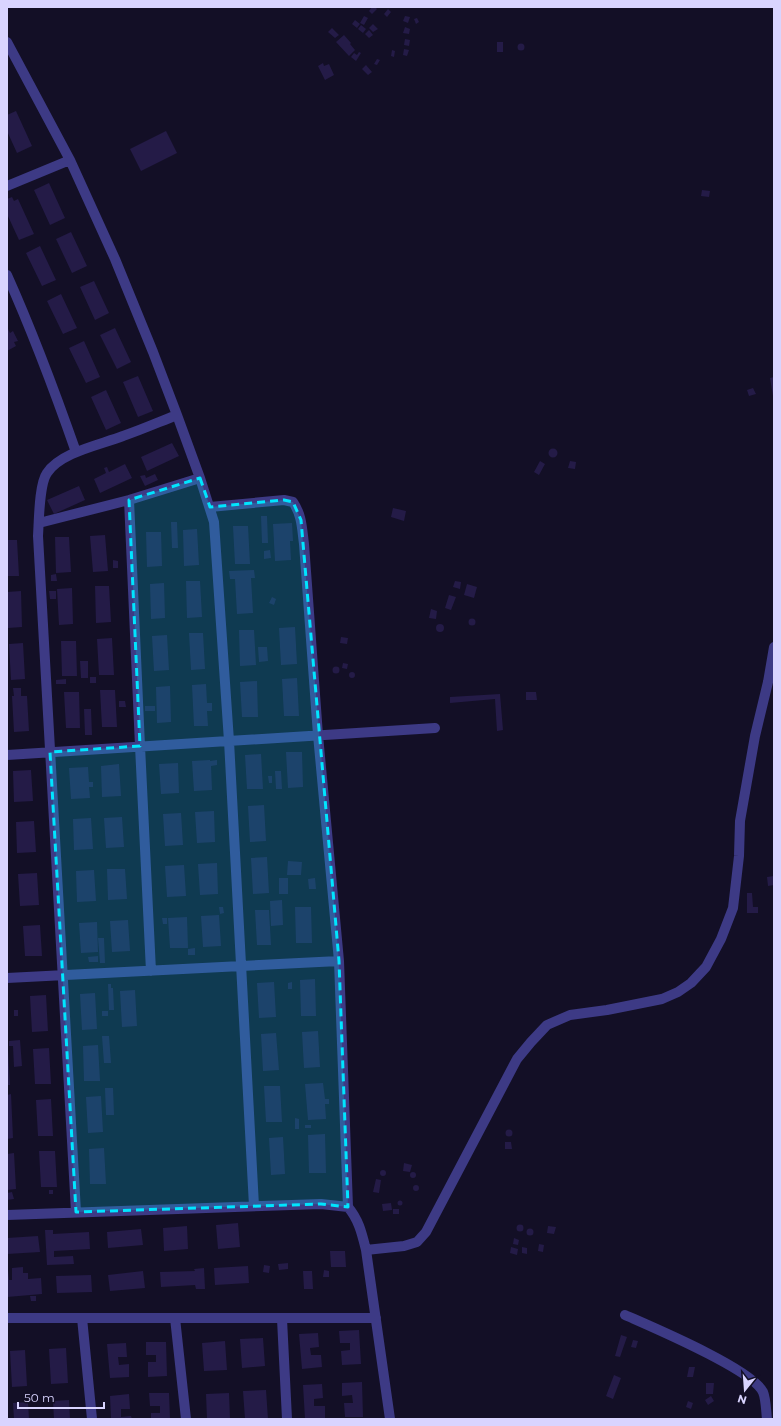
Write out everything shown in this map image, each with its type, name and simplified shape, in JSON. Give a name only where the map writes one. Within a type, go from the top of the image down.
[{"type":"street","points":[[7,42],[70,160],[115,259],[153,352],[200,478],[214,522],[229,741],[254,1206]]},
{"type":"street","points":[[7,186],[70,160]]},
{"type":"street","points":[[7,275],[28,322],[58,399],[76,452]]},
{"type":"street","points":[[76,1212],[38,536],[40,502],[46,474],[56,463],[76,452],[177,416]]},
{"type":"street","points":[[39,523],[128,500],[200,478]]},
{"type":"street","points":[[128,500],[152,971]]},
{"type":"street","points":[[210,507],[284,500],[294,502],[298,510],[304,544],[318,736],[339,961],[348,1207],[355,1216],[361,1229],[366,1250],[390,1419]]},
{"type":"street","points":[[366,1250],[404,1246],[417,1242],[426,1232],[517,1059],[547,1025],[570,1015],[607,1010],[662,999],[678,992],[691,983],[706,967],[721,939],[734,908],[739,856],[740,821],[755,736],[768,682],[774,647]]},
{"type":"street","points":[[7,755],[435,728]]},
{"type":"street","points":[[7,978],[339,961]]},
{"type":"street","points":[[7,1216],[76,1212],[321,1204],[348,1207]]},
{"type":"street","points":[[625,1315],[715,1358],[754,1381],[763,1392],[767,1419]]},
{"type":"street","points":[[7,1318],[376,1318]]},
{"type":"street","points":[[82,1318],[92,1419]]},
{"type":"street","points":[[175,1318],[186,1419]]},
{"type":"street","points":[[282,1319],[287,1419]]},
{"type":"highlighted area","points":[[200,478],[210,507],[284,500],[293,502],[301,520],[339,961],[348,1207],[321,1204],[76,1212],[50,752],[140,746],[129,500]]},
{"type":"building","points":[[372,7],[377,9],[372,14],[369,11]]},
{"type":"building","points":[[388,9],[391,12],[387,17],[384,14]]},
{"type":"building","points":[[364,16],[368,18],[364,25],[360,23]]},
{"type":"building","points":[[405,16],[410,17],[408,23],[403,21]]},
{"type":"building","points":[[417,18],[419,22],[416,24],[414,19]]},
{"type":"building","points":[[355,20],[360,24],[357,28],[352,24]]},
{"type":"building","points":[[373,24],[378,29],[373,32],[369,28]]},
{"type":"building","points":[[361,25],[366,29],[363,33],[358,29]]},
{"type":"building","points":[[405,27],[410,29],[409,34],[403,33]]},
{"type":"building","points":[[332,28],[339,35],[335,38],[328,32]]},
{"type":"building","points":[[369,30],[373,35],[369,38],[365,34]]},
{"type":"building","points":[[344,35],[355,50],[349,56],[336,42]]},
{"type":"building","points":[[405,39],[410,40],[409,46],[404,45]]},
{"type":"building","points":[[497,42],[503,42],[503,52],[497,52]]},
{"type":"building","points":[[521,43],[524,44],[524,50],[521,51],[518,50],[517,47],[518,44]]},
{"type":"building","points":[[404,49],[409,50],[407,56],[403,55]]},
{"type":"building","points":[[392,50],[395,51],[394,57],[391,56]]},
{"type":"building","points":[[359,52],[361,53],[356,61],[351,57],[354,53],[357,55]]},
{"type":"building","points":[[377,59],[380,60],[377,65],[374,64]]},
{"type":"building","points":[[323,63],[324,66],[329,64],[334,75],[325,80],[318,66]]},
{"type":"building","points":[[366,65],[372,72],[368,75],[362,69]]},
{"type":"building","points":[[16,111],[32,146],[17,153],[7,131],[7,115]]},
{"type":"building","points":[[166,131],[177,153],[141,171],[130,149]]},
{"type":"building","points":[[49,183],[65,218],[50,225],[34,190]]},
{"type":"building","points":[[702,190],[710,191],[709,197],[701,196]]},
{"type":"building","points":[[12,197],[14,201],[18,199],[34,234],[19,240],[7,214],[7,199]]},
{"type":"building","points":[[71,232],[87,266],[72,273],[56,239]]},
{"type":"building","points":[[40,246],[56,280],[42,286],[26,253]]},
{"type":"building","points":[[94,281],[109,313],[95,320],[80,287]]},
{"type":"building","points":[[61,294],[77,328],[63,334],[47,301]]},
{"type":"building","points":[[115,328],[131,362],[117,369],[100,335]]},
{"type":"building","points":[[8,329],[10,333],[13,331],[18,341],[14,342],[16,346],[7,351],[7,330]]},
{"type":"building","points":[[84,341],[100,377],[86,383],[69,348]]},
{"type":"building","points":[[138,376],[153,411],[138,417],[123,382]]},
{"type":"building","points":[[774,377],[774,396],[773,396],[770,378]]},
{"type":"building","points":[[753,388],[756,394],[749,396],[747,390]]},
{"type":"building","points":[[106,390],[121,423],[106,430],[91,397]]},
{"type":"building","points":[[172,443],[179,456],[147,471],[141,457]]},
{"type":"building","points":[[551,449],[555,449],[557,453],[555,457],[551,457],[549,455],[549,451]]},
{"type":"building","points":[[540,461],[545,464],[539,475],[534,472]]},
{"type":"building","points":[[570,461],[576,462],[575,469],[568,468]]},
{"type":"building","points":[[125,464],[132,478],[100,493],[94,479],[106,473],[104,468],[107,467],[109,472]]},
{"type":"building","points":[[155,474],[158,480],[145,486],[140,476],[145,475],[146,478]]},
{"type":"building","points":[[79,486],[85,500],[54,514],[47,500]]},
{"type":"building","points":[[393,508],[406,511],[404,521],[391,517]]},
{"type":"building","points":[[261,516],[267,516],[268,543],[262,543]]},
{"type":"building","points":[[171,522],[177,522],[178,548],[172,548]]},
{"type":"building","points":[[292,523],[293,541],[290,541],[291,560],[275,561],[273,524]]},
{"type":"building","points":[[233,526],[248,526],[250,564],[235,564]]},
{"type":"building","points":[[197,529],[199,565],[184,566],[183,530]]},
{"type":"building","points":[[146,532],[161,532],[162,566],[147,567]]},
{"type":"building","points":[[105,535],[108,571],[93,572],[90,536]]},
{"type":"building","points":[[55,537],[69,537],[71,572],[56,573]]},
{"type":"building","points":[[7,540],[17,540],[19,576],[7,576]]},
{"type":"building","points":[[270,550],[271,558],[264,559],[264,551]]},
{"type":"building","points":[[113,560],[118,561],[118,568],[113,568]]},
{"type":"building","points":[[254,570],[255,578],[251,578],[253,613],[237,614],[235,579],[230,579],[229,571]]},
{"type":"building","points":[[56,574],[57,581],[51,581],[51,575]]},
{"type":"building","points":[[186,581],[200,581],[202,617],[187,618]]},
{"type":"building","points":[[455,581],[461,582],[460,589],[453,587]]},
{"type":"building","points":[[164,583],[165,618],[151,619],[150,584]]},
{"type":"building","points":[[467,584],[477,587],[474,598],[464,595]]},
{"type":"building","points":[[95,586],[109,586],[111,622],[96,623]]},
{"type":"building","points":[[72,588],[73,624],[59,625],[57,589]]},
{"type":"building","points":[[21,591],[22,627],[8,628],[7,592]]},
{"type":"building","points":[[49,591],[56,591],[56,599],[50,599]]},
{"type":"building","points":[[449,595],[456,597],[451,610],[445,608]]},
{"type":"building","points":[[272,597],[276,599],[274,605],[269,603]]},
{"type":"building","points":[[431,609],[437,611],[436,619],[429,618]]},
{"type":"building","points":[[472,618],[476,622],[472,626],[468,622]]},
{"type":"building","points":[[438,624],[442,624],[444,628],[442,632],[438,632],[436,630],[436,626]]},
{"type":"building","points":[[295,627],[297,664],[281,665],[279,628]]},
{"type":"building","points":[[239,630],[254,630],[256,665],[240,666]]},
{"type":"building","points":[[189,633],[203,633],[205,669],[191,670]]},
{"type":"building","points":[[167,635],[169,670],[154,671],[152,636]]},
{"type":"building","points":[[341,637],[348,638],[347,644],[340,643]]},
{"type":"building","points":[[112,638],[114,675],[99,675],[97,639]]},
{"type":"building","points":[[61,641],[76,641],[77,676],[62,676]]},
{"type":"building","points":[[23,643],[25,679],[11,680],[9,644]]},
{"type":"building","points":[[258,647],[267,647],[268,661],[259,662]]},
{"type":"building","points":[[80,661],[88,661],[88,678],[81,678]]},
{"type":"building","points":[[343,663],[348,664],[347,669],[342,668]]},
{"type":"building","points":[[336,667],[339,670],[336,673],[333,670]]},
{"type":"building","points":[[352,672],[355,675],[352,678],[349,675]]},
{"type":"building","points":[[90,677],[96,677],[96,683],[90,683]]},
{"type":"building","points":[[297,678],[299,716],[284,716],[282,679]]},
{"type":"building","points":[[66,679],[66,684],[56,684],[56,680]]},
{"type":"building","points":[[257,681],[258,717],[242,717],[240,682]]},
{"type":"building","points":[[206,684],[207,703],[212,703],[212,711],[207,711],[208,726],[194,726],[192,685]]},
{"type":"building","points":[[170,686],[171,722],[157,723],[156,687]]},
{"type":"building","points":[[13,688],[21,688],[21,696],[27,696],[29,731],[14,732]]},
{"type":"building","points":[[100,690],[115,690],[117,727],[102,727]]},
{"type":"building","points":[[64,692],[79,692],[80,728],[66,728]]},
{"type":"building","points":[[526,692],[536,692],[537,700],[526,700]]},
{"type":"building","points":[[500,694],[503,730],[497,731],[495,699],[450,703],[450,697]]},
{"type":"building","points":[[119,701],[125,701],[126,707],[119,707]]},
{"type":"building","points":[[145,706],[155,706],[155,711],[145,711]]},
{"type":"building","points":[[84,709],[91,709],[92,735],[85,735]]},
{"type":"building","points":[[286,752],[302,752],[303,787],[288,788]]},
{"type":"building","points":[[261,754],[263,789],[247,789],[245,755]]},
{"type":"building","points":[[217,760],[217,765],[211,766],[212,790],[194,791],[192,761]]},
{"type":"building","points":[[178,763],[179,793],[161,794],[159,764]]},
{"type":"building","points":[[119,764],[121,796],[102,797],[101,766]]},
{"type":"building","points":[[88,767],[89,782],[93,782],[93,787],[89,787],[90,798],[71,799],[69,768]]},
{"type":"building","points":[[31,770],[33,801],[14,802],[13,771]]},
{"type":"building","points":[[275,771],[281,771],[282,789],[276,789]]},
{"type":"building","points":[[268,776],[272,776],[272,783],[269,783]]},
{"type":"building","points":[[264,805],[266,841],[250,842],[248,806]]},
{"type":"building","points":[[214,811],[215,842],[197,843],[195,812]]},
{"type":"building","points":[[181,813],[183,845],[165,846],[163,814]]},
{"type":"building","points":[[122,817],[124,847],[106,848],[104,818]]},
{"type":"building","points":[[91,818],[93,849],[74,850],[73,819]]},
{"type":"building","points":[[34,821],[36,852],[17,853],[16,822]]},
{"type":"building","points":[[267,857],[269,893],[253,894],[251,858]]},
{"type":"building","points":[[288,861],[302,862],[301,875],[287,875]]},
{"type":"building","points":[[217,863],[218,894],[200,895],[198,864]]},
{"type":"building","points":[[184,865],[186,896],[167,897],[165,866]]},
{"type":"building","points":[[107,869],[125,869],[127,899],[108,900]]},
{"type":"building","points":[[94,870],[96,901],[77,902],[76,871]]},
{"type":"building","points":[[37,873],[39,905],[20,906],[18,874]]},
{"type":"building","points":[[774,876],[774,885],[768,886],[767,877]]},
{"type":"building","points":[[279,878],[288,878],[288,894],[279,894]]},
{"type":"building","points":[[315,878],[316,889],[309,889],[308,879]]},
{"type":"building","points":[[747,893],[752,893],[753,907],[758,907],[758,913],[747,913]]},
{"type":"building","points":[[282,900],[283,925],[271,926],[270,901]]},
{"type":"building","points":[[219,907],[223,907],[224,913],[220,914]]},
{"type":"building","points":[[295,907],[311,907],[312,943],[296,943]]},
{"type":"building","points":[[255,910],[269,910],[271,945],[257,945]]},
{"type":"building","points":[[219,915],[221,946],[203,947],[201,916]]},
{"type":"building","points":[[187,917],[188,948],[170,948],[168,918]]},
{"type":"building","points":[[162,918],[167,918],[167,924],[163,924]]},
{"type":"building","points":[[128,920],[130,951],[112,952],[110,921]]},
{"type":"building","points":[[97,922],[98,952],[81,953],[79,923]]},
{"type":"building","points":[[40,925],[42,956],[25,956],[23,926]]},
{"type":"building","points":[[98,938],[104,938],[105,963],[100,963]]},
{"type":"building","points":[[195,948],[195,955],[188,955],[188,949]]},
{"type":"building","points":[[98,956],[98,962],[89,962],[88,957]]},
{"type":"building","points":[[315,979],[316,1016],[301,1016],[300,980]]},
{"type":"building","points":[[274,982],[276,1017],[259,1018],[257,983]]},
{"type":"building","points":[[292,982],[292,989],[288,989],[288,983]]},
{"type":"building","points":[[108,984],[111,984],[111,988],[113,988],[114,1010],[109,1010]]},
{"type":"building","points":[[135,990],[137,1026],[122,1027],[120,991]]},
{"type":"building","points":[[95,993],[97,1029],[82,1030],[80,994]]},
{"type":"building","points":[[46,995],[48,1031],[32,1032],[30,996]]},
{"type":"building","points":[[14,1010],[18,1010],[18,1016],[14,1016]]},
{"type":"building","points":[[102,1011],[108,1011],[108,1016],[102,1016]]},
{"type":"building","points":[[318,1031],[320,1067],[304,1068],[302,1032]]},
{"type":"building","points":[[276,1033],[279,1070],[263,1071],[261,1034]]},
{"type":"building","points":[[102,1036],[109,1036],[111,1063],[104,1063]]},
{"type":"building","points":[[20,1040],[22,1066],[14,1067],[13,1046],[9,1046],[9,1041]]},
{"type":"building","points":[[98,1045],[100,1081],[84,1081],[83,1046]]},
{"type":"building","points":[[49,1048],[51,1084],[35,1084],[33,1049]]},
{"type":"building","points":[[8,1050],[10,1085],[7,1085]]},
{"type":"building","points":[[323,1083],[325,1099],[329,1099],[329,1104],[325,1104],[326,1119],[308,1120],[305,1084]]},
{"type":"building","points":[[264,1086],[280,1086],[282,1122],[266,1122]]},
{"type":"building","points":[[105,1088],[113,1088],[114,1115],[106,1115]]},
{"type":"building","points":[[11,1094],[13,1138],[7,1139],[7,1095]]},
{"type":"building","points":[[101,1096],[103,1132],[88,1133],[86,1097]]},
{"type":"building","points":[[51,1099],[53,1136],[38,1136],[36,1100]]},
{"type":"building","points":[[295,1118],[299,1119],[299,1129],[295,1129]]},
{"type":"building","points":[[305,1125],[311,1125],[311,1128],[305,1128]]},
{"type":"building","points":[[509,1129],[512,1130],[512,1136],[509,1137],[506,1136],[505,1133],[506,1130]]},
{"type":"building","points":[[325,1134],[326,1173],[309,1173],[308,1135]]},
{"type":"building","points":[[283,1137],[285,1174],[271,1175],[269,1138]]},
{"type":"building","points":[[505,1142],[511,1142],[512,1149],[505,1149]]},
{"type":"building","points":[[104,1148],[106,1184],[90,1184],[89,1149]]},
{"type":"building","points":[[39,1151],[55,1151],[57,1187],[41,1187]]},
{"type":"building","points":[[14,1153],[16,1189],[7,1190],[7,1154]]},
{"type":"building","points":[[404,1163],[412,1165],[410,1172],[403,1171]]},
{"type":"building","points":[[383,1170],[386,1173],[383,1176],[380,1173]]},
{"type":"building","points":[[413,1172],[416,1175],[413,1178],[410,1175]]},
{"type":"building","points":[[376,1179],[381,1180],[379,1193],[373,1192]]},
{"type":"building","points":[[416,1185],[419,1188],[416,1191],[413,1188]]},
{"type":"building","points":[[49,1190],[53,1190],[53,1194],[49,1194]]},
{"type":"building","points":[[12,1192],[14,1199],[7,1200],[7,1193]]},
{"type":"building","points":[[400,1200],[403,1203],[400,1206],[397,1203]]},
{"type":"building","points":[[391,1203],[392,1210],[383,1211],[382,1204]]},
{"type":"building","points":[[393,1209],[399,1209],[399,1214],[393,1214]]},
{"type":"building","points":[[238,1223],[240,1247],[218,1249],[216,1225]]},
{"type":"building","points":[[520,1225],[523,1228],[520,1231],[517,1228]]},
{"type":"building","points":[[187,1226],[188,1249],[164,1251],[163,1228]]},
{"type":"building","points":[[548,1226],[556,1227],[554,1234],[547,1233]]},
{"type":"building","points":[[530,1228],[533,1229],[533,1235],[530,1236],[527,1235],[526,1232],[527,1229]]},
{"type":"building","points":[[141,1229],[143,1245],[108,1248],[107,1232]]},
{"type":"building","points":[[45,1230],[53,1230],[53,1234],[89,1232],[90,1249],[54,1251],[54,1257],[73,1256],[74,1264],[47,1265]]},
{"type":"building","points":[[38,1236],[40,1252],[7,1254],[7,1238]]},
{"type":"building","points":[[514,1238],[519,1240],[518,1245],[513,1244]]},
{"type":"building","points":[[539,1244],[544,1245],[543,1252],[538,1251]]},
{"type":"building","points":[[511,1247],[518,1249],[517,1255],[510,1253]]},
{"type":"building","points":[[522,1247],[527,1248],[527,1254],[522,1253]]},
{"type":"building","points":[[330,1251],[345,1251],[346,1267],[331,1267]]},
{"type":"building","points":[[288,1263],[288,1269],[279,1270],[278,1264]]},
{"type":"building","points":[[264,1265],[270,1266],[269,1273],[263,1272]]},
{"type":"building","points":[[248,1266],[249,1283],[215,1285],[214,1268]]},
{"type":"building","points":[[23,1267],[23,1273],[28,1273],[28,1279],[41,1278],[42,1294],[7,1297],[7,1270],[9,1280],[12,1280],[12,1268]]},
{"type":"building","points":[[204,1268],[205,1289],[196,1289],[195,1285],[161,1287],[160,1272],[195,1271],[194,1269]]},
{"type":"building","points":[[324,1270],[329,1271],[329,1277],[323,1277]]},
{"type":"building","points":[[143,1271],[145,1288],[110,1291],[108,1275]]},
{"type":"building","points":[[303,1271],[312,1271],[313,1289],[304,1289]]},
{"type":"building","points":[[91,1275],[92,1292],[57,1293],[56,1276]]},
{"type":"building","points":[[30,1296],[36,1296],[36,1301],[31,1301]]},
{"type":"building","points":[[359,1330],[361,1364],[342,1365],[341,1351],[350,1350],[350,1343],[340,1343],[339,1331]]},
{"type":"building","points":[[318,1333],[319,1347],[310,1348],[311,1355],[321,1355],[322,1367],[302,1369],[299,1334]]},
{"type":"building","points":[[621,1335],[627,1337],[620,1357],[615,1356]]},
{"type":"building","points":[[263,1338],[265,1366],[242,1368],[240,1339]]},
{"type":"building","points":[[633,1340],[638,1341],[636,1348],[631,1347]]},
{"type":"building","points":[[225,1341],[227,1370],[204,1371],[202,1343]]},
{"type":"building","points":[[146,1342],[166,1342],[167,1376],[148,1377],[148,1362],[156,1362],[156,1355],[146,1355]]},
{"type":"building","points":[[126,1343],[127,1357],[118,1357],[119,1365],[129,1364],[129,1377],[110,1378],[107,1344]]},
{"type":"building","points":[[66,1348],[68,1383],[51,1384],[49,1349]]},
{"type":"building","points":[[25,1350],[27,1386],[12,1387],[10,1351]]},
{"type":"building","points":[[689,1367],[695,1367],[693,1377],[687,1377]]},
{"type":"building","points":[[614,1375],[621,1378],[613,1399],[606,1396]]},
{"type":"building","points":[[362,1382],[363,1417],[345,1417],[344,1403],[353,1403],[352,1395],[342,1396],[342,1383]]},
{"type":"building","points":[[706,1383],[714,1383],[713,1394],[706,1394]]},
{"type":"building","points":[[322,1384],[323,1398],[314,1399],[314,1406],[325,1406],[325,1418],[305,1419],[303,1385]]},
{"type":"building","points":[[266,1390],[268,1419],[245,1419],[243,1391]]},
{"type":"building","points":[[149,1393],[169,1393],[170,1419],[151,1419],[151,1413],[160,1413],[160,1406],[150,1406]]},
{"type":"building","points":[[229,1393],[230,1419],[207,1419],[206,1394]]},
{"type":"building","points":[[129,1394],[130,1409],[121,1409],[121,1417],[131,1416],[132,1419],[111,1419],[110,1396]]},
{"type":"building","points":[[711,1396],[714,1401],[708,1405],[705,1400]]},
{"type":"building","points":[[69,1400],[70,1419],[54,1419],[53,1401]]},
{"type":"building","points":[[688,1401],[693,1403],[691,1409],[686,1407]]},
{"type":"building","points":[[28,1402],[29,1419],[14,1419],[13,1403]]}]
